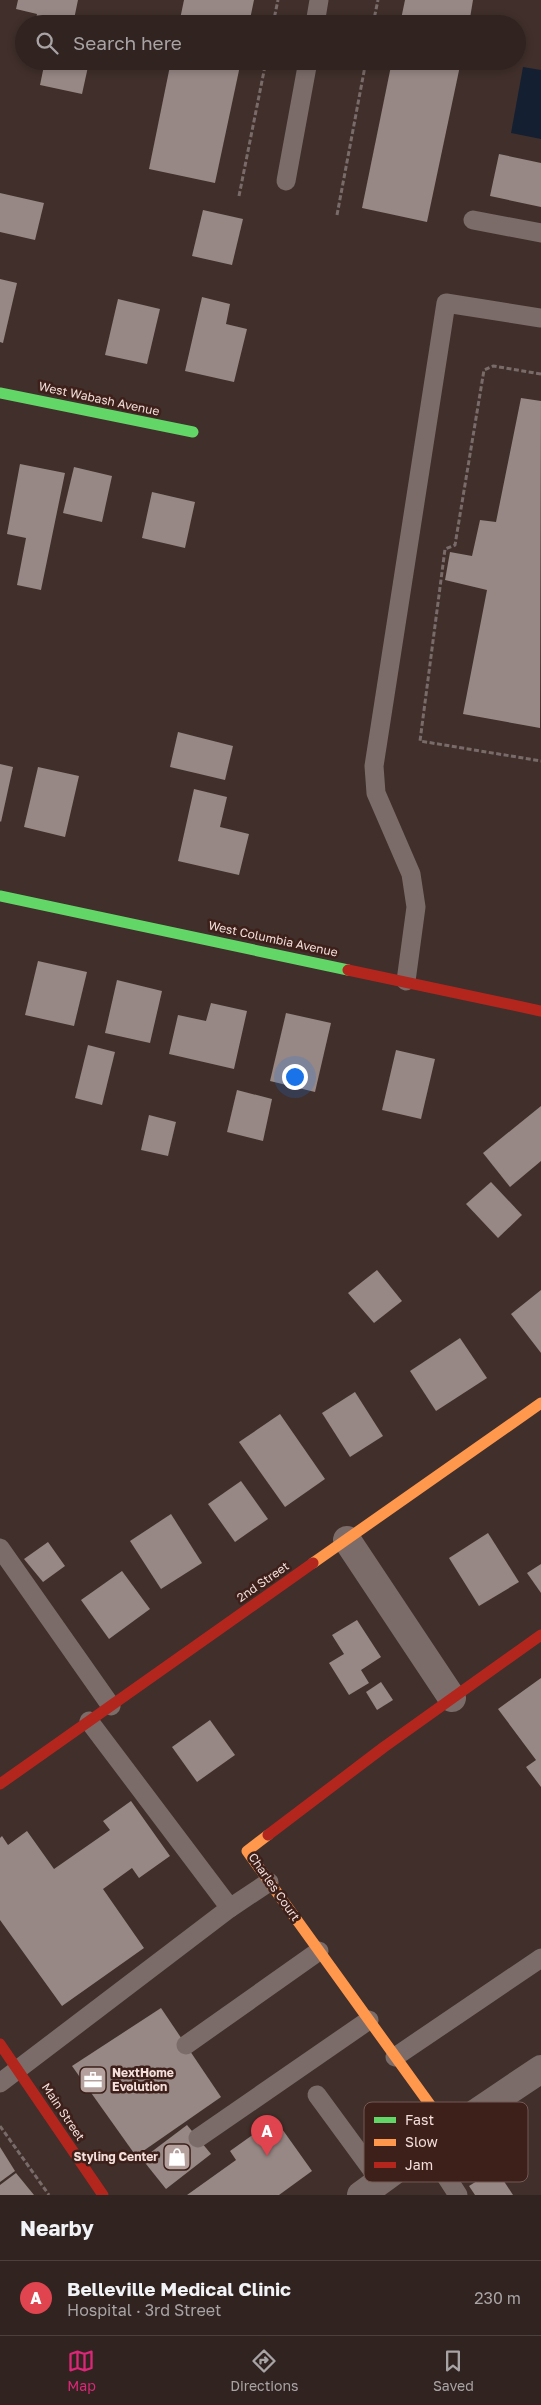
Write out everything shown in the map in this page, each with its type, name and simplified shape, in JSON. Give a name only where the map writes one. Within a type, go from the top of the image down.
[{"type":"street","name":"West Wabash Avenue","points":[[0,393],[193,432]]},
{"type":"street","name":"West Columbia Avenue","points":[[0,896],[541,1011]]},
{"type":"street","name":"2nd Street","points":[[0,1784],[541,1402]]},
{"type":"street","points":[[347,1540],[452,1698]]},
{"type":"street","name":"Charles Court","points":[[428,2102],[247,1851],[452,1698],[541,1635]]},
{"type":"street","name":"Main Street","points":[[0,2044],[103,2195]]},
{"type":"street","points":[[492,2102],[541,2069]]},
{"type":"lane","points":[[316,15],[319,0]]},
{"type":"lane","points":[[286,181],[306,70]]},
{"type":"lane","points":[[473,220],[541,233]]},
{"type":"lane","points":[[406,981],[416,907],[413,882],[376,793],[374,766],[446,303],[541,318]]},
{"type":"lane","points":[[0,1548],[111,1706]]},
{"type":"lane","points":[[90,1721],[230,1908]]},
{"type":"lane","points":[[0,2083],[230,1908],[270,1882]]},
{"type":"lane","points":[[186,2045],[319,1951]]},
{"type":"lane","points":[[396,2057],[541,1958]]},
{"type":"lane","points":[[198,2138],[369,2020]]},
{"type":"lane","points":[[317,2095],[364,2176]]},
{"type":"lane","points":[[450,2182],[458,2195]]},
{"type":"path","points":[[275,15],[278,0]]},
{"type":"path","points":[[375,15],[378,0]]},
{"type":"path","points":[[239,196],[264,70]]},
{"type":"path","points":[[337,215],[364,70]]},
{"type":"path","points":[[541,374],[494,366],[484,370],[454,545],[445,549],[420,741],[541,762]]},
{"type":"path","points":[[0,2126],[49,2195]]},
{"type":"water","points":[[526,68],[541,70],[541,139],[511,133],[522,70],[526,70]]},
{"type":"building","points":[[18,0],[78,0],[75,15],[37,15],[16,9]]},
{"type":"building","points":[[184,0],[254,0],[251,15],[181,15]]},
{"type":"building","points":[[405,0],[473,0],[470,15],[402,15]]},
{"type":"building","points":[[43,70],[87,70],[82,94],[40,85]]},
{"type":"building","points":[[169,70],[239,70],[215,183],[149,169]]},
{"type":"building","points":[[390,70],[459,70],[427,222],[362,208]]},
{"type":"building","points":[[499,154],[541,163],[541,207],[490,196]]},
{"type":"building","points":[[0,193],[44,203],[35,240],[0,232]]},
{"type":"building","points":[[203,210],[243,219],[232,265],[192,256]]},
{"type":"building","points":[[0,279],[17,283],[3,343],[0,342]]},
{"type":"building","points":[[202,297],[230,304],[226,324],[247,329],[234,382],[185,371]]},
{"type":"building","points":[[118,299],[160,309],[147,364],[105,355]]},
{"type":"building","points":[[521,398],[541,401],[540,728],[463,714],[487,590],[445,580],[450,552],[472,556],[480,520],[496,522]]},
{"type":"building","points":[[20,464],[65,473],[41,590],[17,585],[26,538],[7,534]]},
{"type":"building","points":[[74,467],[112,476],[102,522],[63,513]]},
{"type":"building","points":[[152,492],[195,502],[185,548],[142,538]]},
{"type":"building","points":[[178,732],[233,746],[225,780],[170,767]]},
{"type":"building","points":[[0,764],[13,767],[1,822],[0,821]]},
{"type":"building","points":[[38,767],[79,776],[65,837],[24,827]]},
{"type":"building","points":[[194,789],[227,797],[220,827],[249,834],[239,875],[178,861]]},
{"type":"building","points":[[38,961],[87,972],[74,1026],[25,1015]]},
{"type":"building","points":[[117,980],[162,991],[150,1043],[105,1033]]},
{"type":"building","points":[[211,1003],[247,1011],[234,1069],[169,1054],[178,1015],[206,1021]]},
{"type":"building","points":[[286,1013],[331,1023],[315,1092],[270,1081]]},
{"type":"building","points":[[88,1045],[115,1052],[102,1105],[75,1098]]},
{"type":"building","points":[[396,1050],[435,1059],[421,1119],[382,1110]]},
{"type":"building","points":[[237,1090],[272,1099],[263,1141],[227,1132]]},
{"type":"building","points":[[541,1106],[541,1161],[510,1187],[483,1153]]},
{"type":"building","points":[[149,1115],[176,1122],[168,1156],[141,1150]]},
{"type":"building","points":[[491,1182],[522,1215],[498,1238],[466,1204]]},
{"type":"building","points":[[377,1270],[402,1301],[374,1323],[348,1293]]},
{"type":"building","points":[[541,1290],[541,1353],[511,1314]]},
{"type":"building","points":[[460,1338],[487,1378],[436,1411],[410,1371]]},
{"type":"building","points":[[355,1392],[383,1436],[350,1457],[322,1413]]},
{"type":"building","points":[[280,1414],[325,1479],[285,1507],[239,1442]]},
{"type":"building","points":[[241,1481],[268,1519],[235,1542],[208,1504]]},
{"type":"building","points":[[171,1514],[202,1563],[161,1589],[130,1541]]},
{"type":"building","points":[[488,1533],[519,1582],[479,1606],[449,1558]]},
{"type":"building","points":[[48,1542],[65,1566],[43,1582],[24,1559]]},
{"type":"building","points":[[541,1564],[541,1593],[527,1573]]},
{"type":"building","points":[[122,1571],[150,1609],[109,1639],[81,1600]]},
{"type":"building","points":[[357,1620],[381,1657],[361,1670],[369,1683],[349,1695],[329,1663],[344,1654],[332,1635]]},
{"type":"building","points":[[541,1678],[541,1787],[526,1767],[536,1760],[498,1709]]},
{"type":"building","points":[[381,1682],[393,1700],[377,1710],[366,1692]]},
{"type":"building","points":[[210,1720],[235,1755],[197,1782],[172,1747]]},
{"type":"building","points":[[131,1801],[170,1856],[139,1878],[132,1868],[103,1889],[144,1948],[62,2006],[0,1920],[0,1838],[2,1836],[8,1845],[27,1831],[54,1869],[110,1830],[103,1821]]},
{"type":"building","points":[[161,2008],[221,2097],[136,2156],[72,2066]]},
{"type":"building","points":[[275,2119],[312,2171],[279,2195],[187,2195],[236,2160],[230,2151]]},
{"type":"building","name":"Styling Center","points":[[187,2125],[211,2154],[166,2189],[142,2159]]},
{"type":"building","points":[[0,2147],[15,2171],[0,2182]]},
{"type":"building","points":[[16,2173],[34,2195],[0,2195],[0,2185]]},
{"type":"building","points":[[475,2182],[504,2182],[513,2195],[475,2195],[469,2186]]},
{"type":"traffic: fast","points":[[0,393],[193,432]]},
{"type":"traffic: fast","points":[[0,896],[348,970]]},
{"type":"traffic: slow","points":[[313,1563],[541,1403]]},
{"type":"traffic: slow","points":[[268,1835],[247,1851],[428,2102]]},
{"type":"traffic: jam","points":[[348,970],[541,1011]]},
{"type":"traffic: jam","points":[[0,1784],[313,1563]]},
{"type":"traffic: jam","points":[[268,1835],[384,1747],[541,1635]]},
{"type":"traffic: jam","points":[[0,2044],[103,2195]]},
{"type":"place","name":"NextHome Evolution","points":[[93,2080]]},
{"type":"place","name":"Belleville Medical Clinic","points":[[267,2156]]},
{"type":"place","name":"Styling Center","points":[[177,2157]]}]
